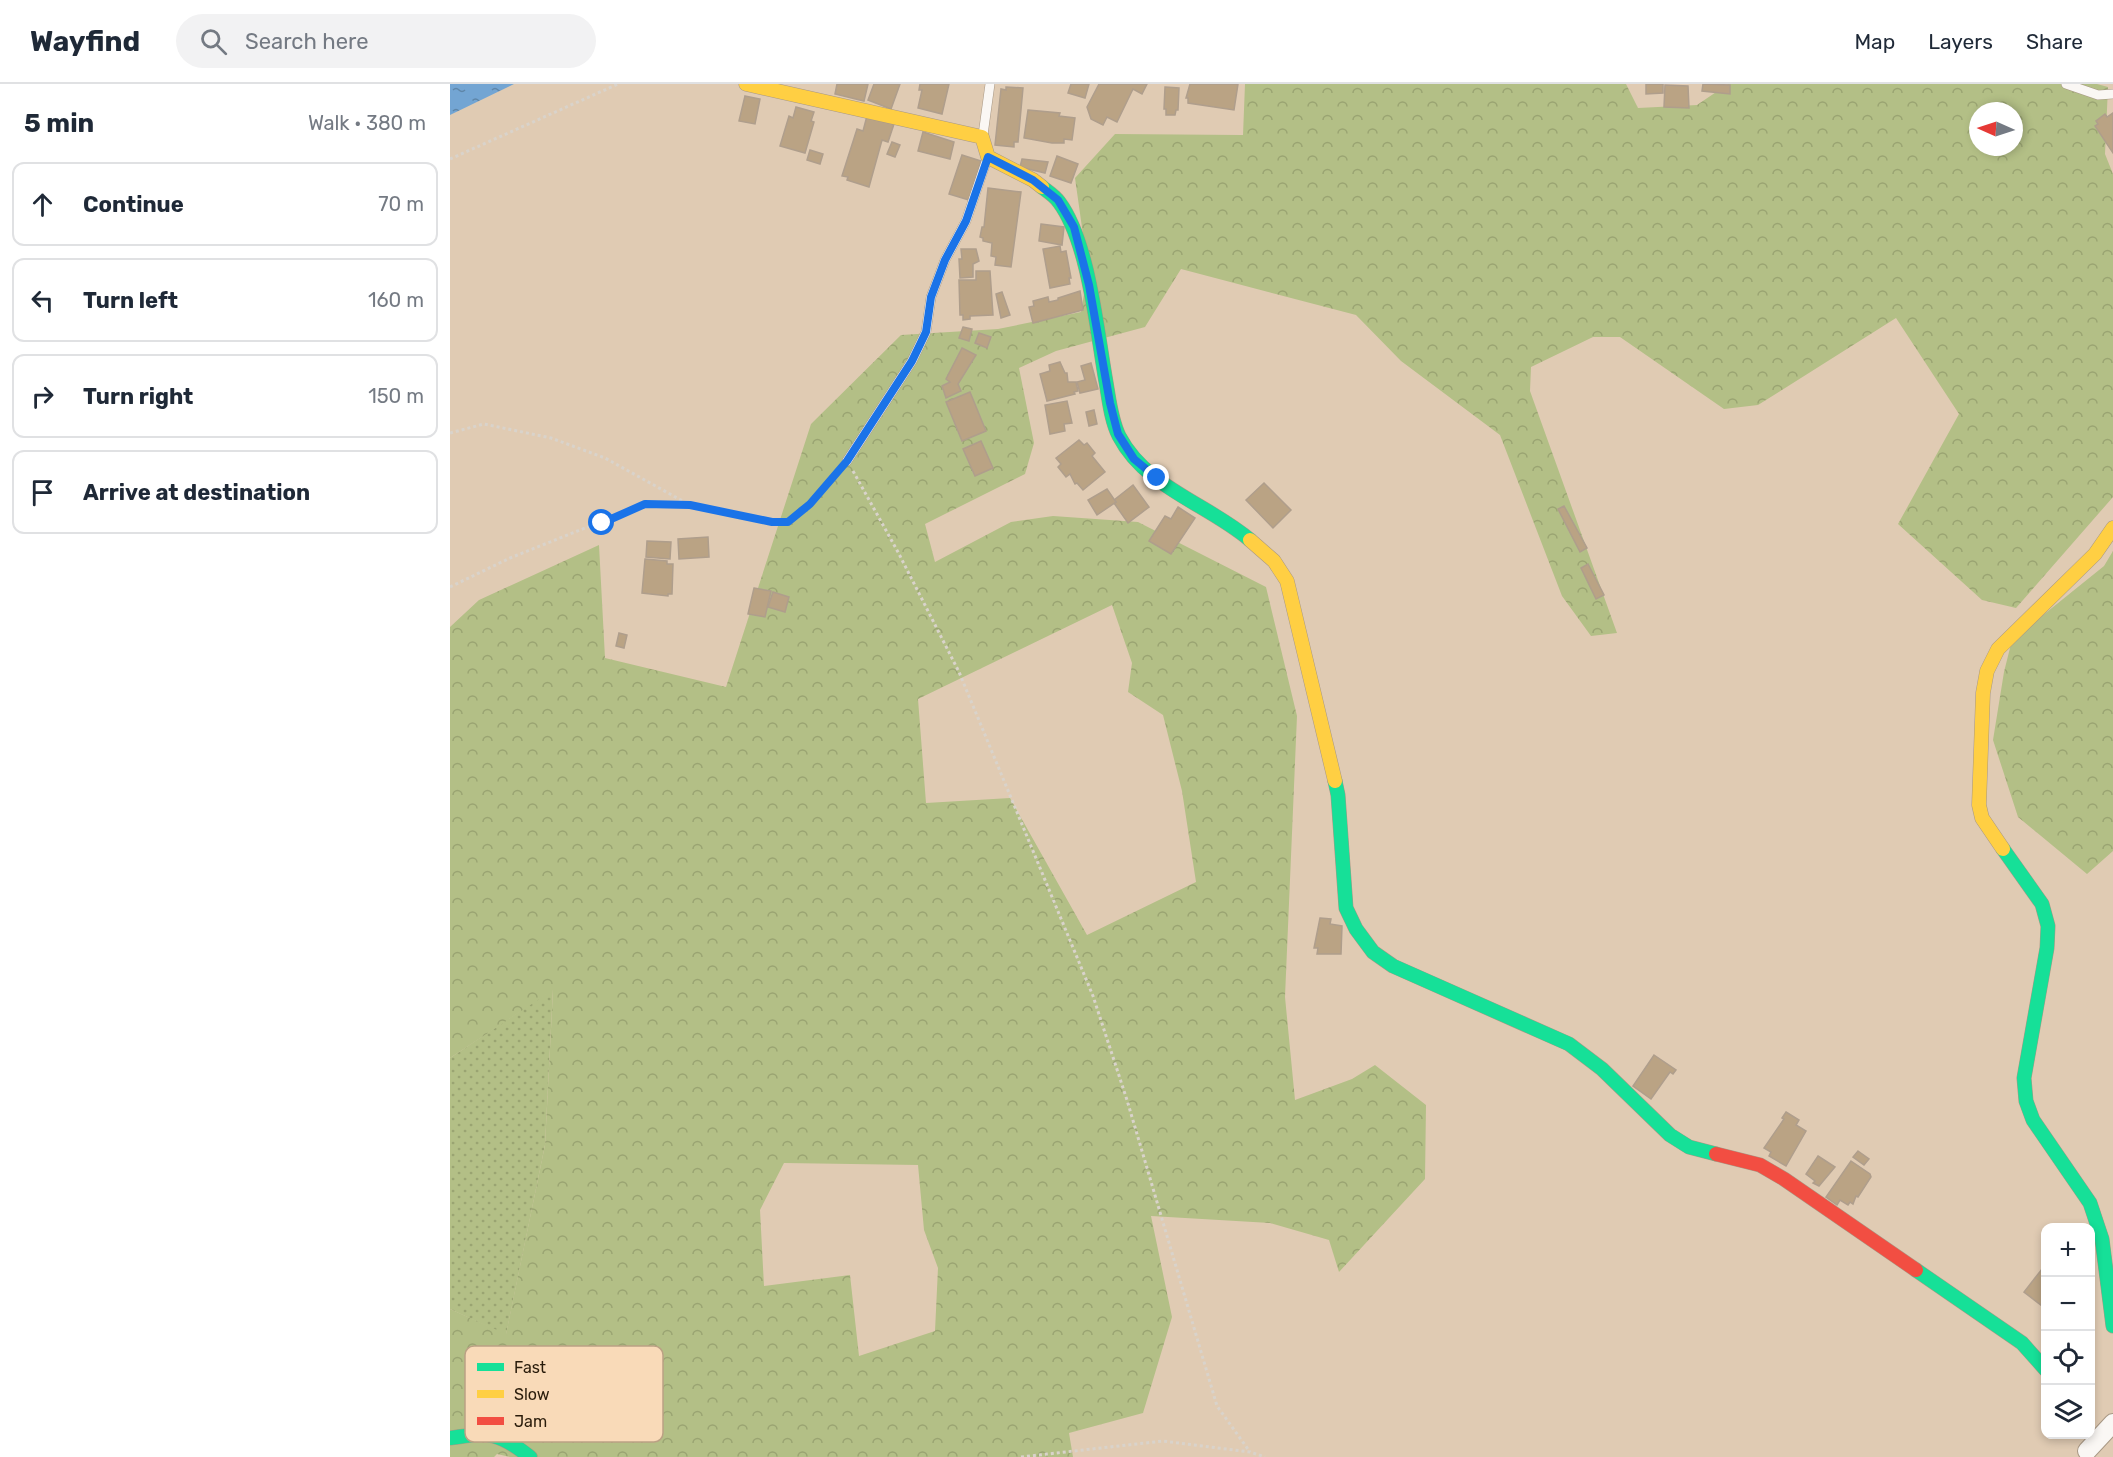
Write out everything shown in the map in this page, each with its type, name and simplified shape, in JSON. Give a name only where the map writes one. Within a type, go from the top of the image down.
[{"type":"street","points":[[746,84],[982,137],[988,157],[1033,180],[1058,200],[1074,227],[1089,285],[1110,403],[1118,434],[1134,459],[1157,478],[1244,535],[1274,561],[1287,581],[1338,795],[1346,908],[1356,929],[1373,952],[1393,966],[1569,1044],[1602,1069],[1670,1135],[1689,1147],[1760,1165],[1784,1179],[2022,1342],[2041,1364]]},
{"type":"street","points":[[2113,528],[2095,554],[1998,649],[1987,671],[1983,693],[1979,805],[1991,832],[2042,904],[2048,926],[2047,948],[2024,1078],[2026,1101],[2033,1120],[2090,1203],[2102,1239],[2113,1326]]},
{"type":"street","points":[[2085,1447],[2113,1424]]},
{"type":"street","points":[[450,1438],[465,1436]]},
{"type":"street","points":[[510,1442],[530,1457]]},
{"type":"lane","points":[[982,137],[990,84]]},
{"type":"lane","points":[[2066,84],[2098,95],[2113,94]]},
{"type":"lane","points":[[847,461],[912,361],[926,332],[931,297],[945,260],[966,221],[988,157]]},
{"type":"path","points":[[450,159],[618,84]]},
{"type":"path","points":[[450,433],[484,424],[551,438],[605,458],[690,505]]},
{"type":"path","points":[[450,587],[510,558],[645,504],[690,505],[772,522],[788,522],[810,504],[847,461],[898,552],[958,672],[1093,996],[1127,1100],[1217,1406],[1250,1452]]},
{"type":"path","points":[[1022,1457],[1162,1442],[1250,1452],[1265,1457]]},
{"type":"green space","points":[[1245,84],[1626,84],[1638,108],[1697,105],[1728,84],[2097,84],[2108,87],[2105,154],[2113,174],[2113,497],[2016,608],[1982,600],[1898,524],[1959,414],[1896,318],[1758,405],[1724,409],[1620,337],[1593,337],[1531,367],[1530,391],[1617,633],[1591,636],[1562,596],[1500,435],[1401,361],[1356,315],[1181,269],[1145,327],[1056,351],[1019,368],[1034,443],[1025,474],[925,524],[935,562],[1011,522],[1053,516],[1138,522],[1266,587],[1297,716],[1285,997],[1295,1100],[1352,1079],[1375,1065],[1426,1105],[1425,1179],[1339,1272],[1329,1240],[1270,1223],[1151,1216],[1172,1317],[1143,1413],[1069,1433],[1073,1457],[510,1457],[497,1454],[494,1457],[450,1457],[450,1309],[506,1334],[545,1145],[553,990],[450,1058],[450,627],[479,600],[599,545],[605,658],[726,687],[811,424],[901,335],[998,329],[1081,312],[1088,270],[1075,178],[1115,134],[1243,135]],"holes":[[[1112,605],[1132,663],[1128,692],[1163,715],[1182,791],[1196,882],[1087,935],[1010,798],[926,803],[918,699]],[[784,1163],[918,1165],[924,1230],[938,1268],[935,1331],[859,1356],[850,1275],[764,1286],[760,1210]]]},
{"type":"green space","points":[[2113,551],[2113,851],[2087,874],[2018,817],[1993,740],[2004,672],[2012,640],[2104,566]]},
{"type":"green space","points":[[553,989],[545,1145],[506,1335],[450,1309],[450,1058]]},
{"type":"water","points":[[450,84],[514,84],[450,115]]},
{"type":"building","points":[[837,84],[868,84],[864,101],[835,94]]},
{"type":"building","points":[[874,84],[900,84],[891,109],[868,100]]},
{"type":"building","points":[[920,84],[949,84],[942,114],[918,108],[922,90],[919,90]]},
{"type":"building","points":[[1071,84],[1089,84],[1085,98],[1068,93]]},
{"type":"building","points":[[1099,84],[1147,84],[1142,94],[1133,89],[1117,122],[1107,117],[1103,125],[1091,119],[1087,107]]},
{"type":"building","points":[[1190,84],[1238,84],[1234,110],[1188,103],[1188,98],[1186,98]]},
{"type":"building","points":[[1646,84],[1663,84],[1663,93],[1646,94]]},
{"type":"building","points":[[1703,84],[1730,85],[1730,94],[1702,91]]},
{"type":"building","points":[[1665,85],[1688,86],[1689,108],[1664,107]]},
{"type":"building","points":[[1006,87],[1023,88],[1018,142],[1014,142],[1014,147],[995,145],[1001,89],[1006,90]]},
{"type":"building","points":[[1165,87],[1179,88],[1178,110],[1175,115],[1166,115]]},
{"type":"building","points":[[745,96],[760,99],[755,124],[739,121]]},
{"type":"building","points":[[796,107],[814,112],[811,121],[814,122],[805,153],[780,146],[789,116],[793,118]]},
{"type":"building","points":[[1028,110],[1060,113],[1059,116],[1075,118],[1072,140],[1064,139],[1064,143],[1052,143],[1024,138]]},
{"type":"building","points":[[2113,113],[2113,153],[2095,126],[2098,124],[2096,121],[2105,114],[2107,117]]},
{"type":"building","points":[[867,116],[894,124],[888,142],[882,140],[869,187],[847,180],[848,177],[842,176],[857,129],[863,131]]},
{"type":"building","points":[[923,132],[954,142],[950,159],[918,151]]},
{"type":"building","points":[[892,142],[900,145],[895,157],[887,154]]},
{"type":"building","points":[[810,150],[823,154],[820,164],[807,160]]},
{"type":"building","points":[[962,155],[981,161],[969,200],[949,194]]},
{"type":"building","points":[[1057,156],[1078,164],[1071,183],[1050,176]]},
{"type":"building","points":[[1022,159],[1048,162],[1045,173],[1020,167]]},
{"type":"building","points":[[988,188],[1021,192],[1011,267],[995,265],[996,257],[991,256],[992,243],[983,241],[980,237],[982,227],[984,227]]},
{"type":"building","points":[[1041,224],[1064,227],[1062,245],[1039,241]]},
{"type":"building","points":[[1060,246],[1061,252],[1066,251],[1070,284],[1050,288],[1043,249]]},
{"type":"building","points":[[961,249],[976,249],[979,261],[973,264],[973,277],[960,278]]},
{"type":"building","points":[[976,271],[990,271],[993,315],[970,316],[970,319],[963,320],[963,315],[960,315],[959,280],[976,280]]},
{"type":"building","points":[[1080,291],[1083,310],[1033,323],[1029,307],[1034,306],[1033,301],[1048,297],[1049,302]]},
{"type":"building","points":[[1002,292],[1010,315],[1001,318],[996,294]]},
{"type":"building","points":[[963,327],[972,329],[969,341],[959,338]]},
{"type":"building","points":[[979,333],[991,337],[987,348],[975,343]]},
{"type":"building","points":[[962,348],[976,355],[958,384],[961,391],[946,398],[942,386],[950,382],[946,379]]},
{"type":"building","points":[[1060,362],[1067,373],[1068,382],[1076,382],[1078,391],[1074,392],[1075,394],[1047,401],[1040,374],[1050,371],[1049,365]]},
{"type":"building","points":[[1091,363],[1098,389],[1080,393],[1077,382],[1085,380],[1081,366]]},
{"type":"building","points":[[970,392],[986,431],[962,441],[946,402]]},
{"type":"building","points":[[1067,401],[1072,423],[1064,424],[1065,431],[1050,434],[1045,405]]},
{"type":"building","points":[[1094,410],[1097,424],[1089,426],[1086,412]]},
{"type":"building","points":[[1079,440],[1084,445],[1087,443],[1095,453],[1092,456],[1105,472],[1083,490],[1077,483],[1075,484],[1070,474],[1066,477],[1058,467],[1061,464],[1056,458]]},
{"type":"building","points":[[981,441],[993,468],[975,476],[963,449]]},
{"type":"building","points":[[1264,483],[1291,510],[1273,528],[1246,500]]},
{"type":"building","points":[[1133,485],[1149,507],[1128,523],[1114,500]]},
{"type":"building","points":[[1107,489],[1116,502],[1097,515],[1088,500]]},
{"type":"building","points":[[1564,506],[1587,548],[1580,552],[1558,509]]},
{"type":"building","points":[[1178,507],[1195,518],[1171,554],[1149,541],[1165,516],[1171,519]]},
{"type":"building","points":[[708,537],[709,557],[679,559],[678,539]]},
{"type":"building","points":[[647,541],[671,542],[670,559],[646,557]]},
{"type":"building","points":[[645,559],[667,561],[667,564],[673,564],[672,594],[668,596],[642,593]]},
{"type":"building","points":[[1588,564],[1604,595],[1596,599],[1581,568]]},
{"type":"building","points":[[754,588],[771,591],[765,617],[748,614]]},
{"type":"building","points":[[773,592],[789,597],[785,612],[768,607]]},
{"type":"building","points":[[619,633],[627,635],[624,648],[616,646]]},
{"type":"building","points":[[1320,918],[1331,919],[1330,924],[1342,926],[1341,954],[1317,954],[1318,948],[1314,948]]},
{"type":"building","points":[[1654,1055],[1676,1070],[1673,1074],[1670,1072],[1651,1099],[1633,1086]]},
{"type":"building","points":[[1786,1112],[1799,1120],[1796,1125],[1806,1131],[1786,1166],[1769,1156],[1771,1152],[1764,1148],[1784,1119],[1782,1118]]},
{"type":"building","points":[[1858,1151],[1869,1159],[1864,1165],[1853,1157]]},
{"type":"building","points":[[1818,1156],[1835,1167],[1819,1186],[1813,1183],[1815,1181],[1806,1174]]},
{"type":"building","points":[[1851,1161],[1871,1177],[1858,1197],[1856,1196],[1853,1204],[1850,1202],[1848,1205],[1840,1200],[1837,1205],[1826,1197]]},
{"type":"building","points":[[2041,1270],[2041,1305],[2024,1292]]},
{"type":"traffic: fast","points":[[1042,187],[1059,202],[1078,240],[1090,288],[1111,409],[1119,436],[1131,454],[1161,482],[1250,540]]},
{"type":"traffic: fast","points":[[1335,781],[1346,908],[1356,929],[1373,952],[1393,966],[1569,1044],[1602,1069],[1670,1135],[1689,1147],[1716,1154]]},
{"type":"traffic: fast","points":[[2003,849],[2042,904],[2048,926],[2047,948],[2024,1078],[2026,1101],[2033,1120],[2090,1203],[2102,1239],[2113,1326]]},
{"type":"traffic: fast","points":[[1916,1270],[2022,1343],[2041,1364]]},
{"type":"traffic: fast","points":[[450,1438],[465,1436]]},
{"type":"traffic: fast","points":[[508,1442],[530,1457]]},
{"type":"traffic: slow","points":[[746,84],[982,137],[988,157],[1042,187]]},
{"type":"traffic: slow","points":[[2003,849],[1982,818],[1979,805],[1983,693],[1987,671],[1998,649],[2095,554],[2113,528]]},
{"type":"traffic: slow","points":[[1250,540],[1274,561],[1287,581],[1335,781]]},
{"type":"traffic: jam","points":[[1716,1154],[1760,1165],[1916,1270]]},
{"type":"route","points":[[602,523],[645,504],[690,505],[772,522],[788,522],[810,504],[847,461],[912,361],[926,332],[931,297],[945,260],[966,221],[988,157],[1033,180],[1058,200],[1074,227],[1089,285],[1110,403],[1118,434],[1134,459],[1157,478]]}]
